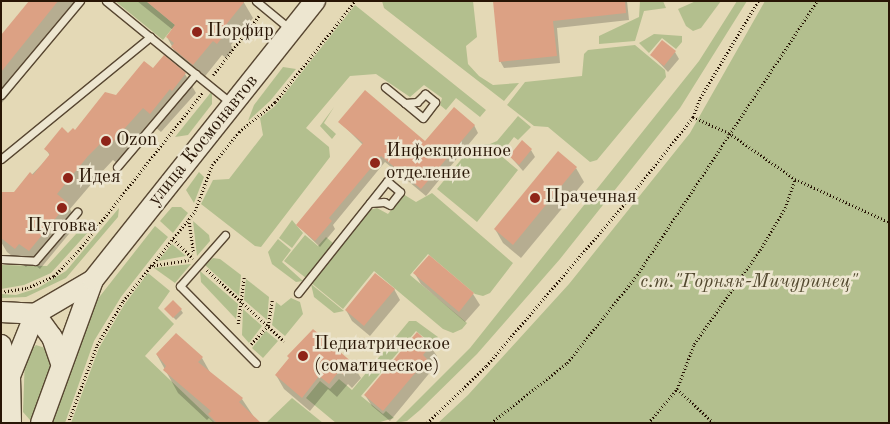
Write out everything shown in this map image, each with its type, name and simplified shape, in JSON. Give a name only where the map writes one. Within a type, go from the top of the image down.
[{"type":"main road","name":"улица Космонавтов","points":[[41,423],[61,363],[93,280],[315,1]]},
{"type":"main road","name":"улица Космонавтов","points":[[35,314],[93,280]]},
{"type":"main road","points":[[1,312],[35,314]]},
{"type":"main road","points":[[35,314],[52,337],[61,363]]},
{"type":"main road","points":[[10,376],[35,314]]},
{"type":"main road","points":[[1,344],[10,376],[11,423]]},
{"type":"lane","points":[[1,95],[80,1]]},
{"type":"lane","points":[[106,1],[233,105]]},
{"type":"lane","points":[[256,1],[292,30]]},
{"type":"lane","points":[[1,159],[150,37]]},
{"type":"lane","points":[[117,167],[196,74]]},
{"type":"lane","points":[[385,87],[405,104]]},
{"type":"lane","points":[[298,293],[370,203]]},
{"type":"lane","points":[[1,259],[35,261],[77,212]]},
{"type":"lane","points":[[225,235],[197,261],[180,286],[256,363]]},
{"type":"path","points":[[68,423],[96,345],[123,301],[149,266],[189,219],[202,196],[212,166],[239,132],[275,102],[355,1]]},
{"type":"path","points":[[427,423],[486,366],[625,203],[692,117],[700,98],[758,1]]},
{"type":"path","points":[[491,423],[567,363],[637,275],[817,1]]},
{"type":"path","points":[[1,292],[27,288],[54,276],[78,251],[197,101],[206,83],[265,8]]},
{"type":"path","points":[[692,117],[729,133],[795,179],[889,222]]},
{"type":"path","points":[[648,423],[677,389],[694,344],[760,250],[785,208],[795,179]]},
{"type":"path","points":[[189,219],[197,261]]},
{"type":"path","points":[[172,239],[284,341]]},
{"type":"path","points":[[149,266],[197,261]]},
{"type":"path","points":[[238,324],[244,277]]},
{"type":"path","points":[[245,351],[268,326],[272,300]]},
{"type":"path","points":[[677,389],[714,423]]},
{"type":"green space","points":[[115,1],[146,1],[175,25],[163,40]]},
{"type":"green space","points":[[382,1],[473,1],[477,37],[466,46],[468,64],[479,76],[493,85],[519,83],[504,101],[384,8]]},
{"type":"green space","points":[[640,1],[663,1],[666,8],[644,11],[635,41],[599,44],[599,36],[639,17]]},
{"type":"green space","points":[[696,1],[721,1],[701,28],[693,31],[686,26],[678,9]]},
{"type":"green space","points":[[737,1],[747,1],[680,108],[560,259],[477,354],[407,421],[395,423],[470,348],[699,61]]},
{"type":"green space","name":"с.т.\"Горняк-Мичуринец\"","points":[[765,1],[889,1],[889,423],[438,423],[468,395],[569,284],[690,133]]},
{"type":"green space","points":[[355,5],[486,110],[480,117],[456,98],[446,110],[440,105],[442,98],[424,85],[410,97],[376,74],[350,76],[306,128],[329,147],[330,157],[261,247],[255,246],[201,204],[213,180],[229,179],[263,135],[260,118],[275,106]]},
{"type":"green space","points":[[654,34],[682,36],[682,42],[676,49],[662,38],[649,53],[639,43]]},
{"type":"green space","points":[[635,45],[665,70],[666,77],[597,160],[590,162],[548,127],[534,126],[507,105],[525,82],[582,76],[584,54],[588,50]]},
{"type":"green space","points":[[283,67],[296,69],[270,101],[248,121],[254,105]]},
{"type":"green space","points":[[212,91],[212,104],[188,135],[175,137]]},
{"type":"green space","points":[[334,107],[324,123],[336,134],[332,139],[320,126]]},
{"type":"green space","points":[[518,116],[531,127],[518,140],[514,137],[500,155],[518,170],[477,222],[437,189],[473,145],[490,144],[497,141]]},
{"type":"green space","points":[[199,172],[204,177],[194,203],[186,190]]},
{"type":"green space","points":[[432,193],[513,263],[490,293],[483,296],[475,294],[428,254],[410,275],[467,323],[462,329],[453,333],[443,329],[374,271],[343,309],[310,282],[365,211],[377,208],[388,214],[403,194],[416,202]]},
{"type":"green space","points":[[172,207],[181,207],[188,213],[173,233],[160,221]]},
{"type":"green space","points":[[119,208],[118,217],[66,278],[26,297],[1,298],[1,294],[16,295],[38,288],[66,271]]},
{"type":"green space","points":[[292,220],[303,233],[292,248],[279,238]]},
{"type":"green space","points":[[193,221],[209,235],[210,241],[197,256]]},
{"type":"green space","points":[[86,223],[90,224],[90,230],[51,273],[24,285],[1,289],[1,265],[47,266]]},
{"type":"green space","points":[[155,226],[168,237],[121,297],[94,341],[65,423],[52,423],[84,326],[97,300]]},
{"type":"green space","points":[[305,235],[318,246],[326,237],[333,243],[306,278],[284,261]]},
{"type":"green space","points":[[278,239],[291,250],[282,262],[303,281],[296,282],[272,264],[268,252]]},
{"type":"green space","points":[[172,244],[186,256],[158,261]]},
{"type":"green space","points":[[213,258],[220,259],[241,275],[239,296],[205,265]]},
{"type":"green space","points":[[191,264],[175,283],[154,268]]},
{"type":"green space","points":[[200,271],[238,304],[236,319],[201,282]]},
{"type":"green space","points":[[148,273],[170,291],[158,308],[174,324],[145,356],[215,423],[71,423],[99,348],[124,305]]},
{"type":"green space","points":[[246,279],[269,297],[267,320],[244,300]]},
{"type":"green space","points":[[311,284],[344,311],[334,313],[314,297]]},
{"type":"green space","points":[[291,298],[300,302],[303,314],[285,336],[272,325],[276,302],[281,306]]},
{"type":"green space","points":[[243,309],[262,326],[249,343],[242,335]]},
{"type":"green space","points":[[409,321],[416,321],[438,337],[432,344],[416,331],[361,396],[383,414],[386,411],[394,418],[377,423],[336,423],[306,398],[320,381],[330,389],[339,379],[352,390]]},
{"type":"green space","points":[[266,331],[278,341],[263,358],[252,348]]},
{"type":"green space","points":[[36,345],[48,349],[51,363],[37,411],[30,420],[23,412],[25,356]]},
{"type":"green space","points":[[292,398],[323,423],[266,423]]},
{"type":"building","points":[[29,1],[58,1],[1,72],[1,35]]},
{"type":"building","name":"Порфир","points":[[146,1],[245,1],[221,31],[225,34],[217,44],[213,41],[193,65],[171,47],[174,43],[166,37],[175,25]]},
{"type":"building","points":[[493,1],[625,1],[626,13],[553,21],[557,56],[499,62]]},
{"type":"building","points":[[662,40],[676,51],[664,66],[650,55]]},
{"type":"building","points":[[164,55],[186,73],[172,91],[170,89],[150,114],[143,108],[108,147],[102,142],[88,156],[57,194],[68,203],[29,251],[19,244],[15,249],[1,238],[1,192],[14,192],[30,172],[33,175],[50,154],[44,149],[62,127],[68,133],[73,128],[75,130],[105,92],[116,95],[144,61],[153,68]]},
{"type":"building","points":[[365,90],[425,141],[454,107],[475,125],[421,189],[381,156],[329,218],[332,221],[315,241],[296,225],[363,143],[338,122]]},
{"type":"building","points":[[522,140],[532,149],[519,165],[509,156]]},
{"type":"building","name":"Прачечная","points":[[558,151],[577,167],[513,245],[494,229]]},
{"type":"building","points":[[429,255],[474,293],[459,312],[413,273]]},
{"type":"building","points":[[375,273],[395,289],[364,326],[345,310]]},
{"type":"building","points":[[173,300],[182,309],[173,318],[164,309]]},
{"type":"building","points":[[313,329],[353,363],[344,375],[339,371],[329,384],[319,376],[302,398],[275,375],[289,358],[287,356]]},
{"type":"building","points":[[417,332],[431,345],[423,355],[427,359],[383,411],[364,395]]},
{"type":"building","points":[[176,333],[203,357],[198,362],[243,398],[239,402],[261,423],[217,423],[208,414],[211,411],[163,370],[166,366],[156,354]]},
{"type":"place","name":"Порфир","points":[[197,32]]},
{"type":"place","name":"Ozon","points":[[106,141]]},
{"type":"place","name":"Инфекционное отделение","points":[[375,163]]},
{"type":"place","name":"Идея","points":[[68,178]]},
{"type":"place","name":"Прачечная","points":[[535,198]]},
{"type":"place","name":"Пуговка","points":[[62,208]]},
{"type":"place","name":"Педиатрическое (соматическое)","points":[[303,356]]}]
